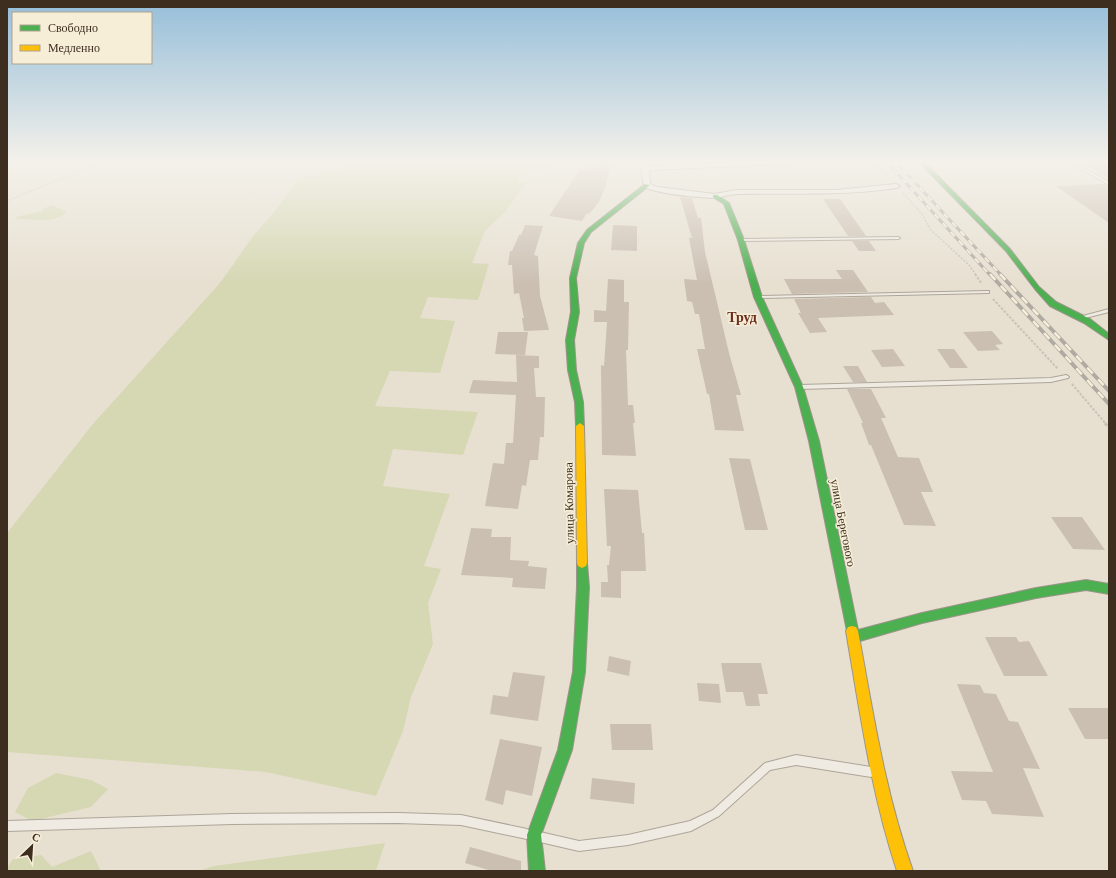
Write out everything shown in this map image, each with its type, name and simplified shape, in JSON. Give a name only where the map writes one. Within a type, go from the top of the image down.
[{"type":"street","name":"улица Комарова","points":[[537,871],[534,835],[565,750],[579,672],[583,587],[579,402],[572,370],[570,340],[575,312],[573,278],[581,243],[589,230],[625,202]]},
{"type":"street","name":"улица Берегового","points":[[724,202],[741,240],[758,297],[799,387],[814,441],[853,637],[877,773],[896,845],[905,871]]},
{"type":"street","points":[[961,202],[1008,250],[1037,288],[1053,304],[1102,330],[1109,338]]},
{"type":"street","points":[[853,637],[922,618],[1036,593],[1086,585],[1109,589]]},
{"type":"lane","points":[[741,240],[898,238]]},
{"type":"lane","points":[[758,297],[987,292]]},
{"type":"lane","points":[[1081,318],[1109,310]]},
{"type":"lane","points":[[799,387],[1051,380],[1066,377]]},
{"type":"lane","points":[[7,826],[232,818],[398,818],[461,820],[579,846],[628,840],[691,826],[716,813],[768,766],[796,760],[877,773]]},
{"type":"green space","points":[[281,202],[512,202],[504,213],[485,231],[472,263],[489,264],[478,300],[428,297],[420,318],[455,321],[440,373],[390,371],[375,406],[478,412],[463,455],[393,449],[383,486],[450,494],[424,566],[441,569],[428,603],[433,644],[411,697],[403,731],[376,796],[266,772],[7,752],[7,533],[92,425],[220,283],[253,236]]},
{"type":"green space","points":[[52,205],[67,212],[62,216],[49,219],[14,219],[20,216],[43,211],[43,209]]},
{"type":"green space","points":[[56,773],[91,780],[108,789],[91,807],[32,821],[15,812],[28,788]]},
{"type":"green space","points":[[385,843],[376,871],[198,871],[214,866]]},
{"type":"green space","points":[[91,851],[100,869],[99,871],[7,871],[7,868],[13,859],[41,855],[52,867]]},
{"type":"building","points":[[558,202],[599,202],[589,214],[587,213],[582,221],[549,216]]},
{"type":"building","points":[[681,202],[693,202],[698,218],[701,218],[705,252],[729,353],[741,395],[736,395],[744,431],[715,430],[709,394],[707,394],[697,349],[705,349],[699,314],[695,314],[692,302],[687,301],[684,279],[697,280],[689,238],[692,238]]},
{"type":"building","points":[[825,202],[842,202],[866,236],[848,236]]},
{"type":"building","points":[[1079,202],[1109,202],[1109,223]]},
{"type":"building","points":[[525,225],[543,226],[534,255],[538,256],[540,296],[549,330],[524,331],[522,318],[524,318],[519,293],[514,294],[512,265],[508,265],[510,251],[512,251]]},
{"type":"building","points":[[613,225],[637,226],[637,251],[611,250]]},
{"type":"building","points":[[852,241],[869,241],[876,251],[859,251]]},
{"type":"building","points":[[836,270],[853,270],[868,292],[792,294],[784,279],[842,279]]},
{"type":"building","points":[[608,279],[624,280],[624,302],[629,302],[628,350],[626,350],[628,405],[633,405],[636,456],[602,455],[601,365],[604,366],[607,322],[594,322],[594,310],[606,311]]},
{"type":"building","points":[[871,297],[875,303],[884,302],[894,315],[818,318],[827,332],[810,333],[798,313],[801,313],[794,299]]},
{"type":"building","points":[[992,331],[1003,344],[995,345],[1000,350],[978,351],[963,332]]},
{"type":"building","points":[[498,332],[528,332],[525,355],[495,354]]},
{"type":"building","points":[[893,349],[905,366],[882,367],[871,350]]},
{"type":"building","points":[[937,349],[954,349],[968,368],[950,368]]},
{"type":"building","points":[[516,355],[539,356],[539,368],[534,368],[536,397],[545,397],[544,437],[540,437],[538,460],[530,460],[526,486],[522,485],[518,509],[485,506],[493,463],[504,464],[506,443],[513,443],[516,395],[469,393],[473,380],[517,382]]},
{"type":"building","points":[[843,366],[858,366],[867,382],[853,382]]},
{"type":"building","points":[[847,389],[871,389],[886,418],[881,418],[898,457],[919,458],[933,492],[921,492],[936,526],[904,525],[871,445],[869,445],[861,423],[863,423]]},
{"type":"building","points":[[729,458],[750,459],[768,530],[745,530]]},
{"type":"building","points":[[604,489],[638,490],[642,533],[644,533],[646,571],[621,571],[621,598],[601,597],[601,582],[608,582],[607,565],[609,565],[611,546],[607,546]]},
{"type":"building","points":[[1051,517],[1082,517],[1105,550],[1073,549]]},
{"type":"building","points":[[471,528],[492,529],[491,537],[511,537],[510,560],[529,561],[528,566],[547,568],[545,589],[512,587],[513,578],[461,575]]},
{"type":"building","points":[[985,637],[1016,637],[1019,642],[1029,641],[1048,676],[1004,676]]},
{"type":"building","points":[[609,656],[631,661],[629,676],[607,671]]},
{"type":"building","points":[[721,663],[761,663],[768,694],[758,694],[760,706],[746,706],[743,692],[726,692]]},
{"type":"building","points":[[513,672],[545,676],[538,721],[490,714],[493,695],[508,697]]},
{"type":"building","points":[[697,683],[719,684],[721,703],[699,701]]},
{"type":"building","points":[[957,684],[980,685],[984,693],[996,694],[1009,721],[1018,722],[1040,769],[1023,768],[1044,817],[992,814],[986,801],[962,800],[951,771],[993,772]]},
{"type":"building","points":[[1068,708],[1109,708],[1109,739],[1085,739]]},
{"type":"building","points":[[610,724],[651,724],[653,750],[612,750]]},
{"type":"building","points":[[500,739],[542,747],[532,796],[506,790],[503,805],[485,800]]},
{"type":"building","points":[[592,778],[635,783],[634,804],[590,799]]},
{"type":"building","points":[[470,847],[521,861],[521,871],[492,871],[465,863]]},
{"type":"railway","points":[[923,202],[990,275]]},
{"type":"railway","points":[[933,202],[1001,275]]},
{"type":"railway","points":[[990,274],[1109,404]]},
{"type":"railway","points":[[1000,274],[1109,391]]},
{"type":"traffic: fast","points":[[580,426],[579,402],[572,370],[570,340],[575,312],[573,278],[581,243],[589,231],[626,202]]},
{"type":"traffic: fast","points":[[724,202],[741,240],[758,297],[799,387],[814,441],[852,631]]},
{"type":"traffic: fast","points":[[961,202],[1008,250],[1037,288],[1053,304],[1087,321],[1102,331],[1109,338]]},
{"type":"traffic: fast","points":[[537,871],[534,835],[565,750],[579,672],[583,587],[582,563]]},
{"type":"traffic: fast","points":[[853,637],[922,618],[1036,593],[1086,585],[1109,589]]},
{"type":"traffic: slow","points":[[580,426],[582,563]]},
{"type":"traffic: slow","points":[[852,631],[877,773],[896,845],[905,871]]},
{"type":"district","name":"Труд","points":[[742,317]]}]
